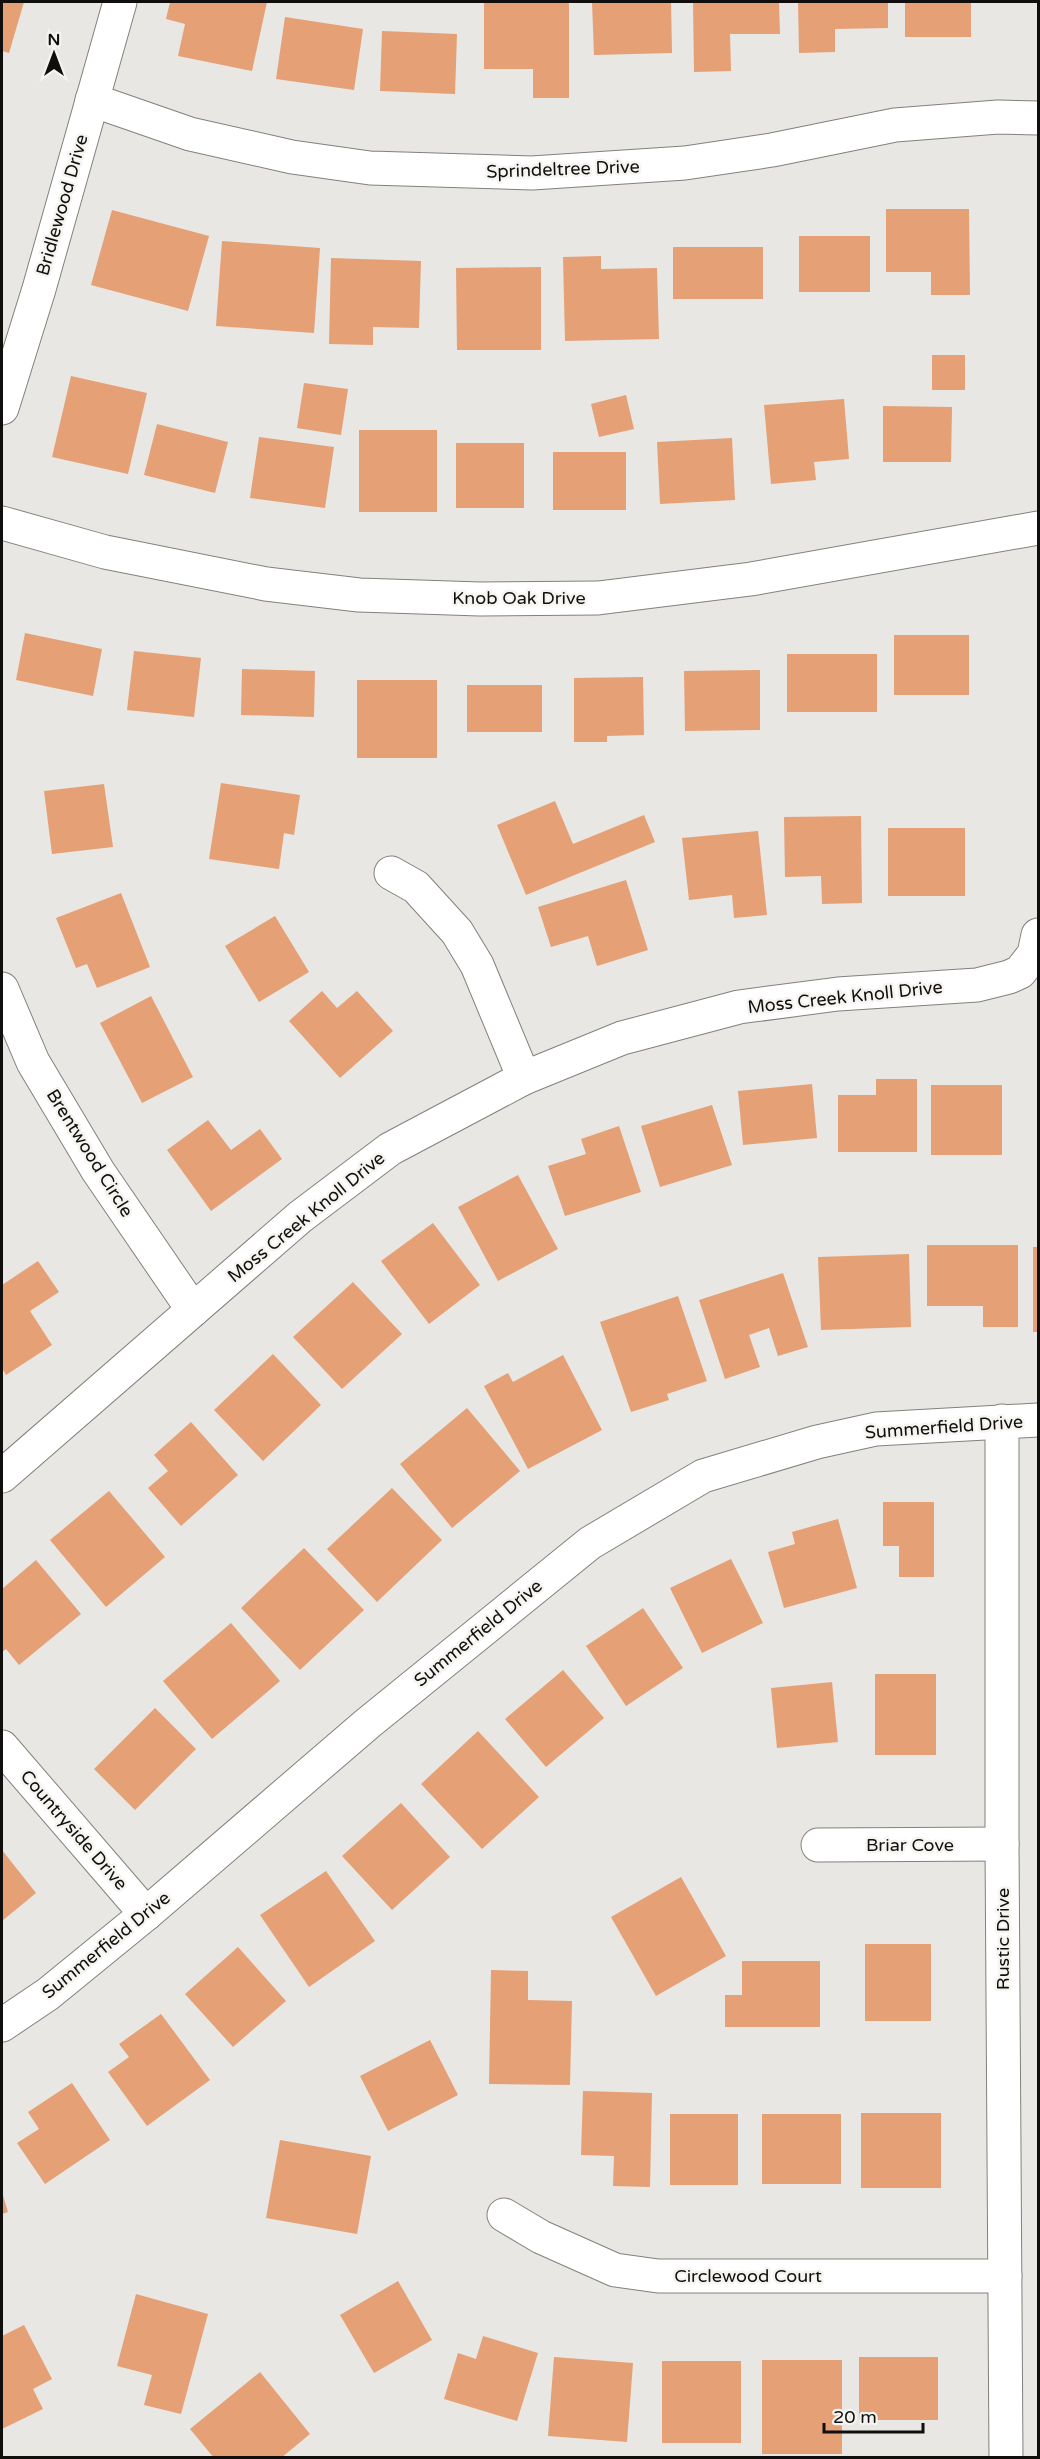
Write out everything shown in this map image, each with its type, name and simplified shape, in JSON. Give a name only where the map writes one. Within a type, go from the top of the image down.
[{"type":"street","name":"Bridlewood Drive","points":[[2,408],[39,289],[120,2]]},
{"type":"street","name":"Sprindeltree Drive","points":[[92,100],[190,134],[292,157],[370,168],[532,173],[685,163],[772,150],[895,125],[998,117],[1038,118]]},
{"type":"street","name":"Knob Oak Drive","points":[[2,523],[105,552],[266,584],[359,595],[480,599],[598,598],[739,581],[1038,528]]},
{"type":"street","points":[[391,873],[416,887],[457,932],[477,965],[524,1078]]},
{"type":"street","name":"Moss Creek Knoll Drive","points":[[2,1476],[300,1217],[390,1149],[524,1078],[622,1038],[740,1007],[838,994],[977,985],[1009,977],[1020,972],[1034,954],[1038,935]]},
{"type":"street","name":"Brentwood Circle","points":[[2,989],[33,1062],[92,1161],[193,1310]]},
{"type":"street","name":"Summerfield Drive","points":[[2,2025],[48,1994],[146,1914],[367,1724],[590,1543],[703,1476],[817,1442],[876,1429],[1038,1420]]},
{"type":"street","name":"Rustic Drive","points":[[1002,1421],[1006,2457]]},
{"type":"street","name":"Countryside Drive","points":[[2,1747],[146,1914]]},
{"type":"street","name":"Briar Cove","points":[[818,1845],[1002,1844]]},
{"type":"street","name":"Circlewood Court","points":[[504,2215],[541,2237],[615,2270],[658,2276],[1005,2276]]},
{"type":"building","points":[[2,2],[24,2],[9,53],[2,51]]},
{"type":"building","points":[[170,2],[267,2],[252,71],[178,56],[185,24],[166,19]]},
{"type":"building","points":[[484,2],[569,2],[569,98],[533,98],[533,69],[484,69]]},
{"type":"building","points":[[592,2],[671,2],[672,53],[594,55]]},
{"type":"building","points":[[693,2],[779,2],[780,34],[730,34],[731,71],[694,72]]},
{"type":"building","points":[[798,2],[888,2],[888,28],[835,29],[835,52],[799,53]]},
{"type":"building","points":[[905,2],[971,2],[971,37],[905,37]]},
{"type":"building","points":[[285,17],[363,29],[354,90],[276,79]]},
{"type":"building","points":[[382,31],[457,34],[455,94],[380,91]]},
{"type":"building","points":[[886,209],[969,209],[970,295],[931,295],[931,272],[886,272]]},
{"type":"building","points":[[112,210],[209,236],[188,311],[91,285]]},
{"type":"building","points":[[799,236],[870,236],[870,292],[799,292]]},
{"type":"building","points":[[222,241],[320,248],[314,333],[216,326]]},
{"type":"building","points":[[673,247],[763,247],[763,299],[673,299]]},
{"type":"building","points":[[601,256],[601,269],[657,268],[659,339],[565,341],[563,257]]},
{"type":"building","points":[[331,258],[421,261],[419,328],[373,327],[373,345],[329,344]]},
{"type":"building","points":[[541,267],[541,350],[457,350],[456,268]]},
{"type":"building","points":[[932,355],[965,355],[965,390],[932,390]]},
{"type":"building","points":[[71,376],[147,393],[128,474],[52,457]]},
{"type":"building","points":[[304,383],[348,389],[341,435],[297,428]]},
{"type":"building","points":[[626,395],[634,429],[599,437],[591,404]]},
{"type":"building","points":[[844,399],[849,459],[814,462],[816,480],[771,484],[764,405]]},
{"type":"building","points":[[883,406],[952,407],[951,462],[883,462]]},
{"type":"building","points":[[157,424],[228,442],[215,493],[144,475]]},
{"type":"building","points":[[359,430],[437,430],[437,512],[359,512]]},
{"type":"building","points":[[259,437],[334,447],[325,508],[250,498]]},
{"type":"building","points":[[732,438],[735,500],[660,504],[657,442]]},
{"type":"building","points":[[456,443],[524,443],[524,508],[456,508]]},
{"type":"building","points":[[553,452],[626,452],[626,510],[553,510]]},
{"type":"building","points":[[25,633],[102,649],[93,696],[16,680]]},
{"type":"building","points":[[894,635],[969,635],[969,695],[894,695]]},
{"type":"building","points":[[134,651],[201,658],[194,717],[127,710]]},
{"type":"building","points":[[787,654],[877,654],[877,712],[787,712]]},
{"type":"building","points":[[242,669],[315,671],[314,717],[241,715]]},
{"type":"building","points":[[760,670],[760,730],[685,731],[684,671]]},
{"type":"building","points":[[643,677],[644,735],[607,736],[607,742],[574,742],[574,678]]},
{"type":"building","points":[[357,680],[437,680],[437,758],[357,758]]},
{"type":"building","points":[[467,685],[542,685],[542,732],[467,732]]},
{"type":"building","points":[[221,783],[300,795],[294,835],[284,833],[279,869],[209,859]]},
{"type":"building","points":[[104,784],[113,847],[52,854],[44,791]]},
{"type":"building","points":[[555,801],[573,844],[644,815],[655,842],[526,895],[497,825]]},
{"type":"building","points":[[861,816],[862,903],[822,904],[821,876],[785,877],[784,817]]},
{"type":"building","points":[[888,828],[965,828],[965,896],[888,896]]},
{"type":"building","points":[[758,831],[767,915],[734,918],[732,895],[689,900],[682,838]]},
{"type":"building","points":[[626,880],[648,950],[597,966],[588,936],[551,947],[538,907]]},
{"type":"building","points":[[121,893],[150,967],[97,988],[87,964],[76,968],[56,918]]},
{"type":"building","points":[[275,916],[309,972],[259,1002],[225,946]]},
{"type":"building","points":[[322,991],[337,1008],[357,991],[393,1031],[340,1078],[289,1021]]},
{"type":"building","points":[[151,996],[193,1077],[142,1103],[100,1023]]},
{"type":"building","points":[[876,1079],[917,1079],[917,1152],[838,1152],[838,1095],[876,1095]]},
{"type":"building","points":[[812,1084],[817,1138],[743,1145],[738,1091]]},
{"type":"building","points":[[931,1085],[1002,1085],[1002,1155],[931,1155]]},
{"type":"building","points":[[712,1105],[732,1165],[660,1187],[641,1126]]},
{"type":"building","points":[[208,1120],[231,1150],[260,1129],[282,1159],[211,1211],[167,1150]]},
{"type":"building","points":[[619,1126],[641,1192],[565,1216],[548,1166],[586,1154],[581,1139]]},
{"type":"building","points":[[518,1175],[558,1249],[498,1281],[458,1207]]},
{"type":"building","points":[[433,1223],[480,1285],[429,1324],[381,1261]]},
{"type":"building","points":[[927,1245],[1018,1245],[1018,1327],[983,1327],[983,1306],[927,1306]]},
{"type":"building","points":[[1033,1247],[1038,1247],[1038,1332],[1033,1332]]},
{"type":"building","points":[[909,1254],[911,1327],[821,1330],[818,1257]]},
{"type":"building","points":[[38,1261],[59,1292],[30,1311],[52,1345],[6,1375],[2,1368],[2,1285]]},
{"type":"building","points":[[783,1273],[808,1347],[778,1356],[769,1328],[749,1335],[760,1367],[725,1379],[699,1300]]},
{"type":"building","points":[[353,1282],[402,1334],[342,1389],[293,1337]]},
{"type":"building","points":[[678,1296],[707,1381],[667,1394],[669,1400],[631,1412],[600,1322]]},
{"type":"building","points":[[273,1354],[321,1405],[263,1461],[214,1410]]},
{"type":"building","points":[[563,1355],[602,1430],[528,1469],[484,1386],[508,1373],[513,1382]]},
{"type":"building","points":[[467,1408],[520,1471],[452,1528],[400,1464]]},
{"type":"building","points":[[191,1422],[238,1475],[181,1526],[148,1488],[168,1471],[154,1455]]},
{"type":"building","points":[[392,1488],[442,1540],[377,1602],[327,1549]]},
{"type":"building","points":[[109,1491],[165,1557],[106,1607],[50,1540]]},
{"type":"building","points":[[883,1502],[934,1502],[934,1577],[899,1577],[899,1546],[883,1546]]},
{"type":"building","points":[[838,1519],[857,1588],[784,1608],[768,1552],[795,1544],[792,1532]]},
{"type":"building","points":[[304,1548],[364,1610],[300,1670],[241,1608]]},
{"type":"building","points":[[731,1559],[763,1623],[702,1653],[670,1588]]},
{"type":"building","points":[[36,1560],[81,1614],[19,1665],[6,1649],[2,1652],[2,1589]]},
{"type":"building","points":[[643,1608],[683,1668],[626,1706],[586,1646]]},
{"type":"building","points":[[231,1623],[280,1681],[212,1739],[163,1681]]},
{"type":"building","points":[[563,1670],[604,1718],[546,1767],[505,1719]]},
{"type":"building","points":[[875,1674],[936,1674],[936,1755],[875,1755]]},
{"type":"building","points":[[832,1682],[838,1742],[777,1748],[771,1688]]},
{"type":"building","points":[[155,1708],[196,1749],[135,1810],[94,1769]]},
{"type":"building","points":[[478,1731],[539,1797],[482,1849],[421,1784]]},
{"type":"building","points":[[401,1803],[450,1857],[392,1910],[342,1856]]},
{"type":"building","points":[[2,1850],[36,1893],[2,1921]]},
{"type":"building","points":[[326,1871],[375,1941],[309,1987],[260,1915]]},
{"type":"building","points":[[681,1877],[726,1956],[656,1996],[611,1917]]},
{"type":"building","points":[[865,1944],[931,1944],[931,2021],[865,2021]]},
{"type":"building","points":[[238,1947],[286,2001],[233,2047],[185,1994]]},
{"type":"building","points":[[742,1961],[820,1961],[820,2027],[725,2027],[725,1995],[742,1995]]},
{"type":"building","points":[[491,1970],[528,1971],[528,2000],[572,2001],[570,2085],[489,2084]]},
{"type":"building","points":[[161,2014],[210,2080],[147,2126],[108,2072],[129,2057],[119,2044]]},
{"type":"building","points":[[430,2040],[458,2095],[388,2131],[360,2076]]},
{"type":"building","points":[[72,2083],[110,2140],[45,2184],[17,2143],[39,2129],[28,2112]]},
{"type":"building","points":[[583,2091],[652,2093],[650,2187],[613,2186],[614,2156],[581,2155]]},
{"type":"building","points":[[861,2113],[941,2113],[941,2188],[861,2188]]},
{"type":"building","points":[[670,2114],[738,2114],[738,2185],[670,2185]]},
{"type":"building","points":[[762,2114],[841,2114],[841,2184],[762,2184]]},
{"type":"building","points":[[280,2140],[371,2156],[357,2234],[266,2218]]},
{"type":"building","points":[[2,2192],[8,2212],[2,2214]]},
{"type":"building","points":[[398,2281],[432,2340],[374,2373],[340,2315]]},
{"type":"building","points":[[136,2294],[208,2314],[181,2414],[144,2405],[152,2375],[117,2366]]},
{"type":"building","points":[[24,2325],[52,2379],[33,2389],[43,2409],[2,2429],[2,2336]]},
{"type":"building","points":[[483,2336],[538,2353],[517,2421],[444,2399],[458,2353],[476,2359]]},
{"type":"building","points":[[554,2357],[633,2363],[627,2442],[548,2436]]},
{"type":"building","points":[[859,2357],[938,2357],[938,2420],[859,2420]]},
{"type":"building","points":[[762,2360],[842,2360],[842,2454],[762,2454]]},
{"type":"building","points":[[662,2361],[741,2361],[741,2443],[662,2443]]},
{"type":"building","points":[[260,2372],[310,2434],[281,2458],[214,2458],[190,2429]]}]
